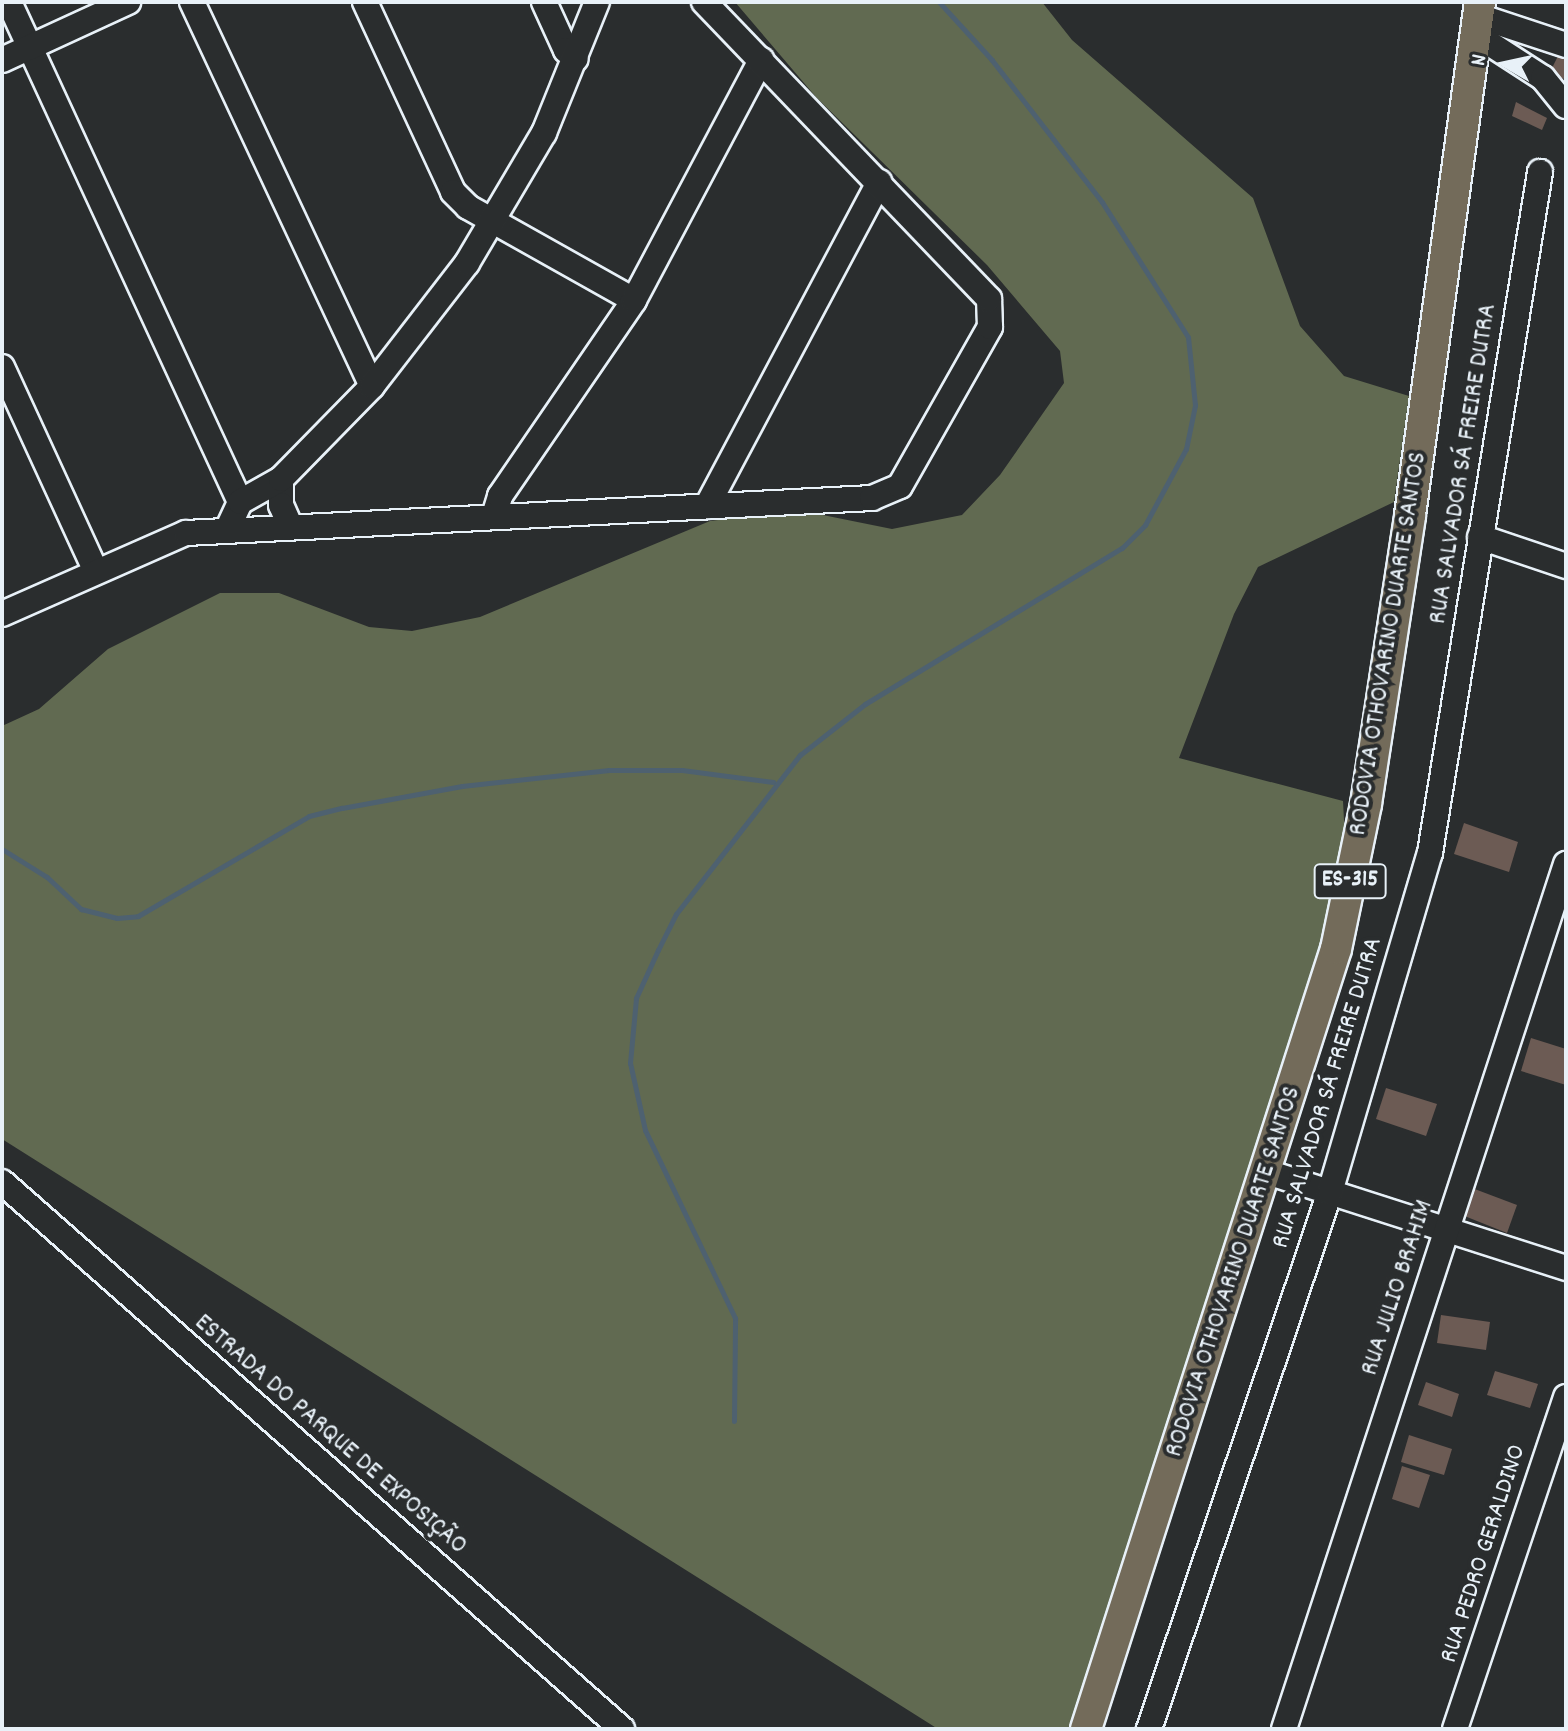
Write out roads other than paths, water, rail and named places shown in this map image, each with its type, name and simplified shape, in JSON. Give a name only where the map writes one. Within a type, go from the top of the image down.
[{"type":"main road","name":"RODOVIA OTHOVARINO DUARTE SANTOS","points":[[1086,1729],[1336,949],[1366,804],[1478,17]]},
{"type":"street","points":[[9,2],[240,502]]},
{"type":"street","points":[[2,60],[128,2]]},
{"type":"street","points":[[192,2],[372,386]]},
{"type":"street","points":[[365,2],[453,192],[468,207],[634,300]]},
{"type":"street","points":[[544,2],[566,50],[576,59]]},
{"type":"street","points":[[228,528],[240,502],[281,479],[372,386],[437,306],[496,220],[544,133],[597,2]]},
{"type":"street","points":[[2,614],[167,539],[228,528],[872,498],[892,492],[908,480],[990,327],[991,308],[985,291],[704,2]]},
{"type":"street","points":[[1478,17],[1566,45]]},
{"type":"street","points":[[1478,17],[1543,78],[1566,106]]},
{"type":"street","points":[[494,516],[500,496],[634,300],[761,60]]},
{"type":"street","name":"RUA SALVADOR SÁ FREIRE DUTRA","points":[[1149,1729],[1330,1192],[1430,853],[1540,172]]},
{"type":"street","points":[[707,506],[879,182]]},
{"type":"street","points":[[2,367],[96,571]]},
{"type":"street","points":[[281,479],[281,505],[290,525]]},
{"type":"street","points":[[1480,537],[1566,566]]},
{"type":"street","name":"RUA JULIO BRAHIM","points":[[1284,1729],[1566,864]]},
{"type":"street","points":[[1267,1172],[1566,1268]]},
{"type":"street","name":"ESTRADA DO PARQUE DE EXPOSIÇÃO","points":[[2,1182],[622,1729]]},
{"type":"street","name":"RUA PEDRO GERALDINO","points":[[1455,1729],[1566,1397]]},
{"type":"waterway","points":[[734,1421],[735,1318],[645,1130],[630,1063],[636,998],[676,914],[800,755],[865,704],[1122,548],[1145,525],[1186,449],[1195,405],[1188,337],[1102,202],[992,60],[939,2]]},
{"type":"waterway","points":[[2,849],[47,877],[81,909],[117,918],[138,916],[309,816],[342,808],[462,786],[609,770],[682,770],[773,782]]}]
